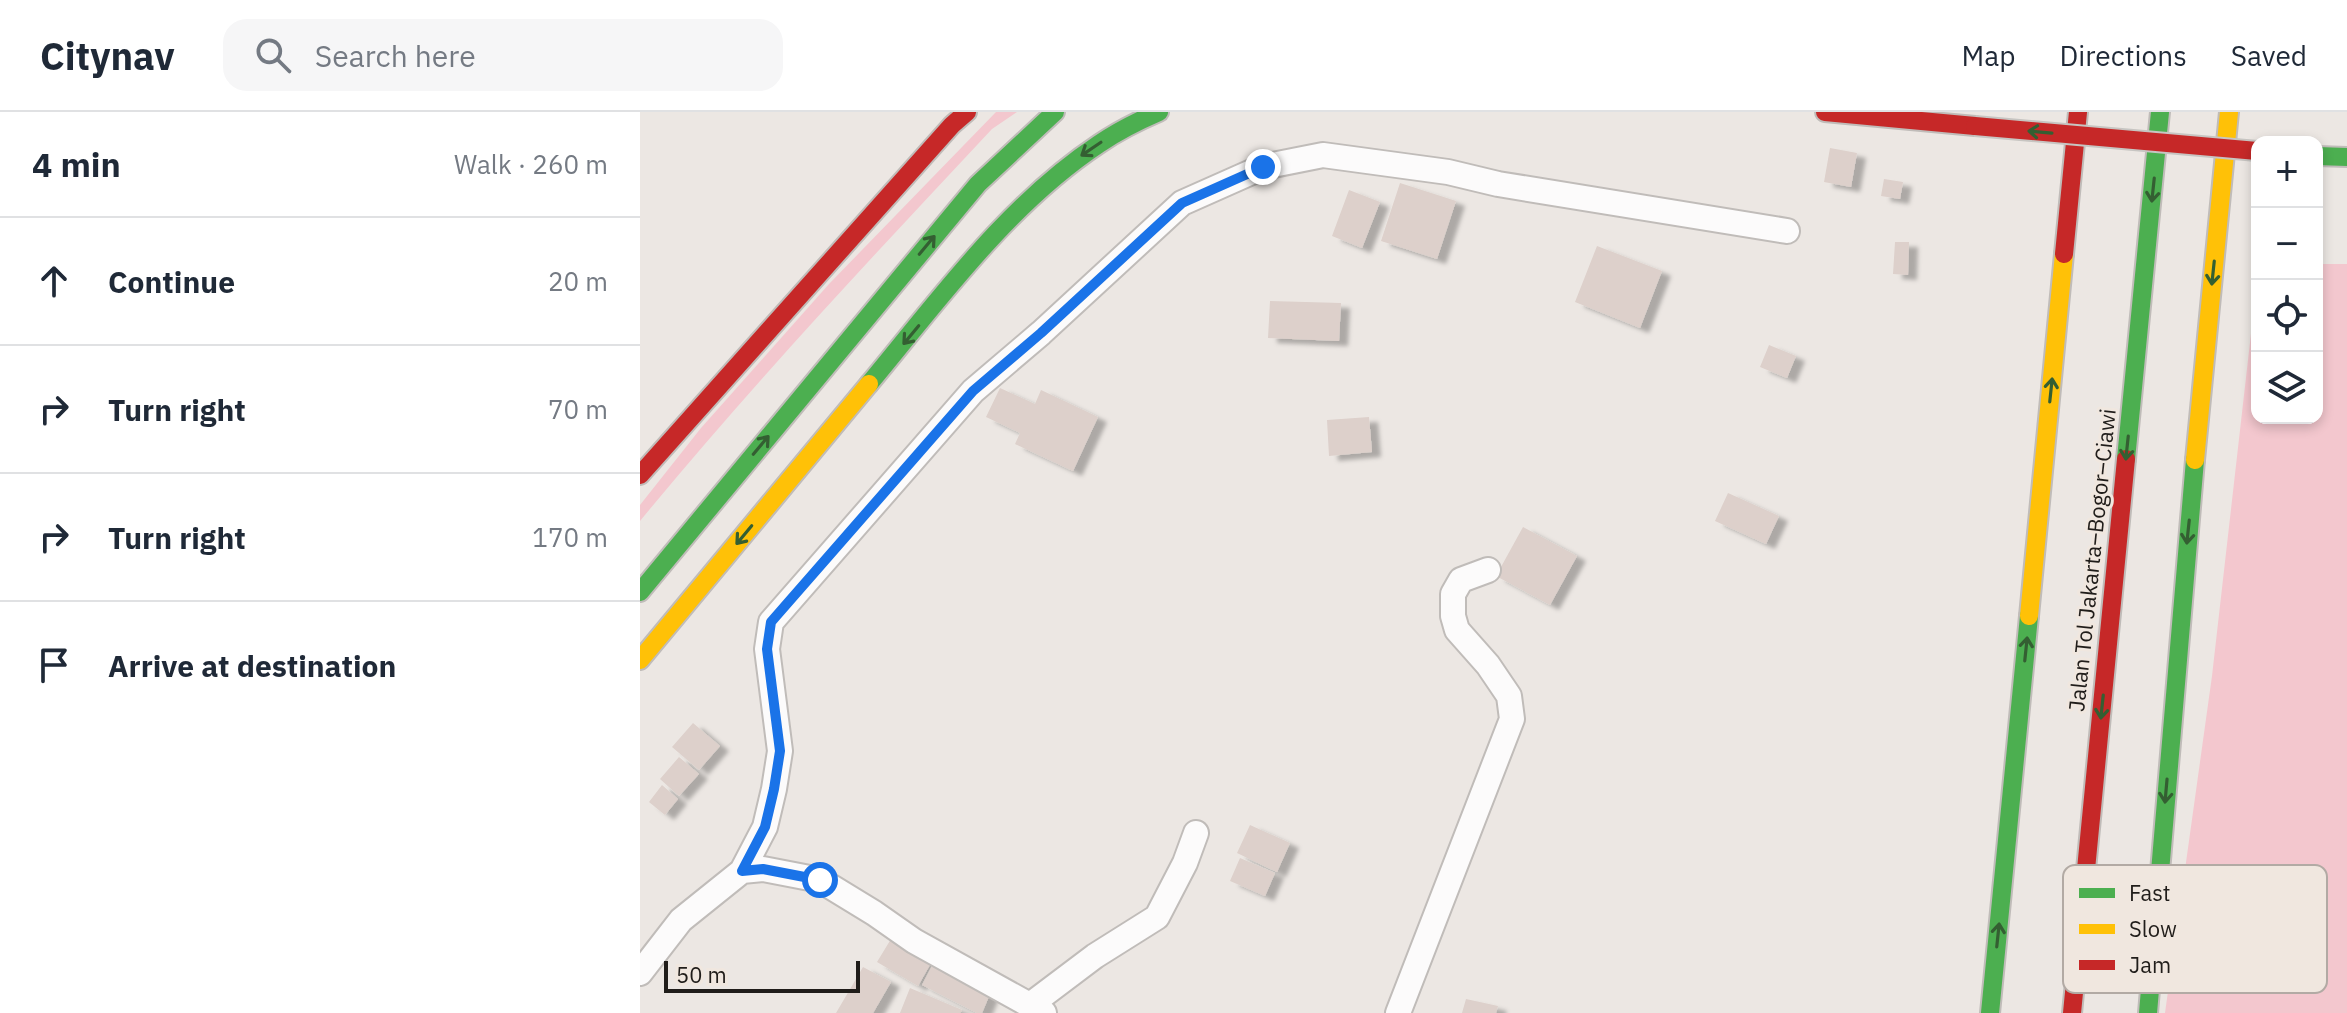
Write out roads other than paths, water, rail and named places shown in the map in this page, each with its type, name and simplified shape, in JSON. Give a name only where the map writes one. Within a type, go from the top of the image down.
[{"type":"main road","points":[[640,475],[952,125],[967,112]]},
{"type":"main road","points":[[640,592],[978,184],[1055,112]]},
{"type":"main road","points":[[640,660],[958,278],[1005,226],[1073,161],[1127,125],[1159,112]]},
{"type":"main road","points":[[1825,112],[2251,150]]},
{"type":"main road","points":[[1990,1013],[2078,112]]},
{"type":"main road","name":"Jalan Tol Jakarta–Bogor–Ciawi","points":[[2086,865],[2160,112]]},
{"type":"main road","points":[[2160,865],[2185,562],[2229,112]]},
{"type":"main road","name":"Jalan Tol Jakarta–Bogor–Ciawi","points":[[2072,1013],[2074,993]]},
{"type":"main road","points":[[2148,1013],[2150,993]]},
{"type":"street","points":[[640,973],[681,920],[742,871],[765,827],[780,751],[767,649],[771,622],[973,391],[1182,203],[1263,167],[1323,155],[1448,172],[1498,184],[1787,231]]},
{"type":"street","points":[[1398,1013],[1512,719],[1509,696],[1488,665],[1457,630],[1453,616],[1453,594],[1461,580],[1488,570]]},
{"type":"street","points":[[742,871],[763,869],[820,880],[914,941],[1037,1009],[1095,956],[1157,917],[1185,863],[1196,833]]}]
